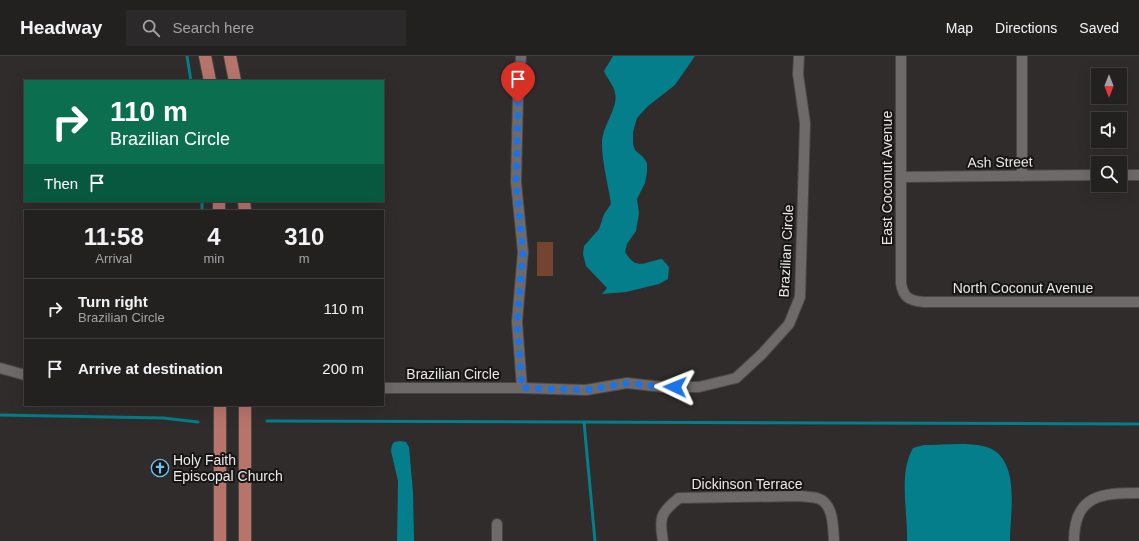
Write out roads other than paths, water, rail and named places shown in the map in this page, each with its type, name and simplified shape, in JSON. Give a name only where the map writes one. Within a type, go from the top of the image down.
[{"type":"main road","points":[[205,56],[210,80]]},
{"type":"main road","points":[[230,56],[235,80]]},
{"type":"main road","points":[[220,406],[220,541]]},
{"type":"main road","points":[[244,406],[245,541]]},
{"type":"street","name":"Brazilian Circle","points":[[521,56],[518,96],[516,182],[523,252],[517,322],[522,388]]},
{"type":"street","name":"Brazilian Circle","points":[[384,388],[522,388],[586,390],[627,383],[663,387],[699,387],[736,378],[762,354],[789,324],[800,297],[804,123],[798,74],[799,56]]},
{"type":"street","name":"East Coconut Avenue","points":[[901,56],[901,283],[902,291],[907,298]]},
{"type":"street","points":[[1022,56],[1022,176]]},
{"type":"street","name":"Ash Street","points":[[902,177],[1091,175]]},
{"type":"street","points":[[1127,175],[1139,175]]},
{"type":"street","name":"North Coconut Avenue","points":[[907,298],[914,301],[924,302],[1139,302]]},
{"type":"street","points":[[0,368],[24,375]]},
{"type":"street","points":[[1074,541],[1074,526],[1084,506],[1098,497],[1109,494],[1139,493]]},
{"type":"street","name":"Dickinson Terrace","points":[[663,541],[659,522],[668,506],[679,498],[801,496],[818,499],[827,505],[833,519],[834,541]]},
{"type":"street","points":[[497,524],[497,541]]},
{"type":"water","points":[[613,56],[695,56],[675,85],[648,106],[637,118],[633,132],[633,144],[635,150],[647,163],[647,172],[645,183],[637,199],[639,213],[636,231],[627,244],[625,252],[629,258],[638,264],[662,259],[669,267],[668,279],[659,284],[626,292],[602,294],[607,288],[586,266],[583,254],[584,246],[599,229],[604,214],[611,204],[604,166],[602,143],[616,98],[613,87],[604,71]]},
{"type":"water","points":[[394,442],[406,442],[409,447],[413,492],[414,541],[397,541],[398,481],[391,451]]},
{"type":"water","points":[[961,444],[983,446],[995,451],[1004,460],[1009,472],[1011,486],[1012,500],[1010,541],[907,541],[905,493],[906,469],[908,458],[913,448],[924,445]]},
{"type":"waterway","points":[[187,56],[191,80]]},
{"type":"waterway","points":[[202,202],[202,210]]},
{"type":"waterway","points":[[0,415],[163,418],[198,422]]},
{"type":"waterway","points":[[267,421],[1139,424]]},
{"type":"waterway","points":[[584,422],[595,541]]},
{"type":"place","name":"Holy Faith Episcopal Church","points":[[160,468]]}]
